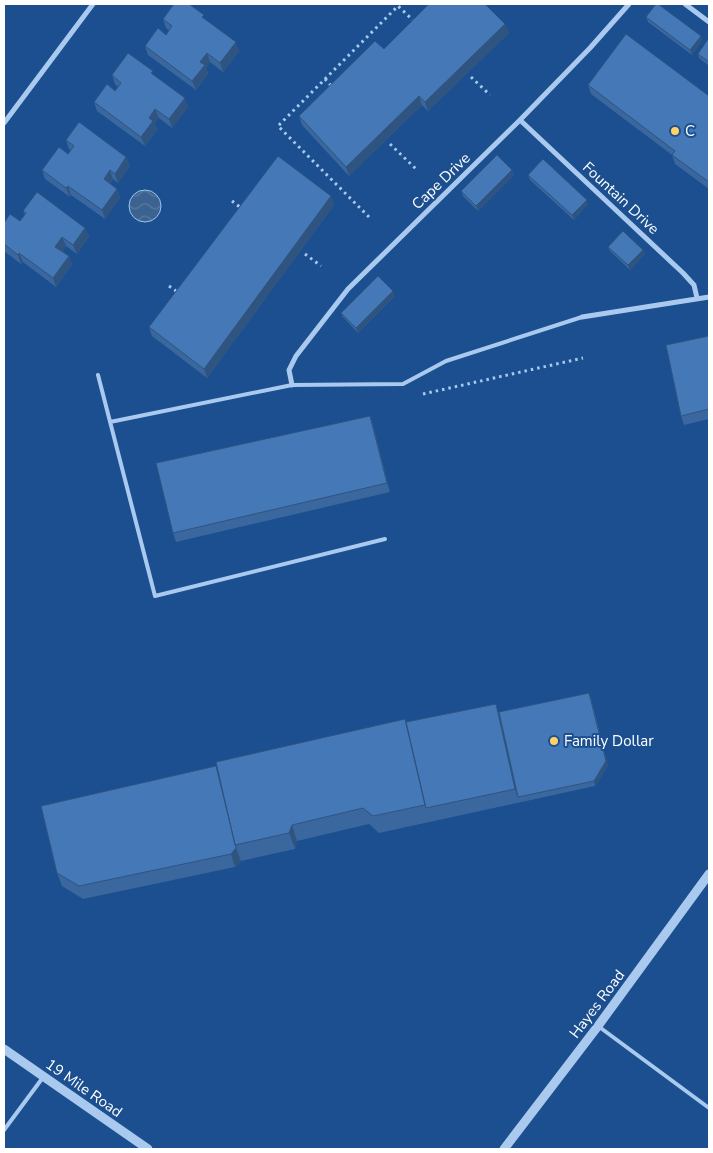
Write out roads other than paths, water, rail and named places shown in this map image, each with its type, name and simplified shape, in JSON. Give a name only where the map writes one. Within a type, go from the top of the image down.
[{"type":"street","points":[[4,123],[92,4]]},
{"type":"street","name":"Cape Drive","points":[[292,385],[289,370],[296,356],[348,289],[520,120],[590,48],[628,4]]},
{"type":"street","points":[[685,4],[709,22]]},
{"type":"street","name":"Fountain Drive","points":[[520,120],[683,273],[694,285],[697,298]]},
{"type":"street","points":[[582,317],[709,297]]},
{"type":"street","name":"Hayes Road","points":[[504,1149],[598,1026],[709,874]]},
{"type":"street","name":"19 Mile Road","points":[[4,1049],[148,1149]]},
{"type":"lane","points":[[110,422],[292,385],[403,384],[446,361],[582,317]]},
{"type":"lane","points":[[98,375],[155,596],[385,539]]},
{"type":"lane","points":[[598,1026],[709,1108]]},
{"type":"lane","points":[[4,1130],[44,1076]]},
{"type":"water","points":[[145,190],[151,191],[156,195],[160,200],[160,212],[156,217],[151,221],[145,222],[139,221],[134,217],[130,212],[129,206],[130,200],[134,195],[139,191]]},
{"type":"place","name":"C","points":[[675,131]]},
{"type":"place","name":"Family Dollar","points":[[554,741]]}]
